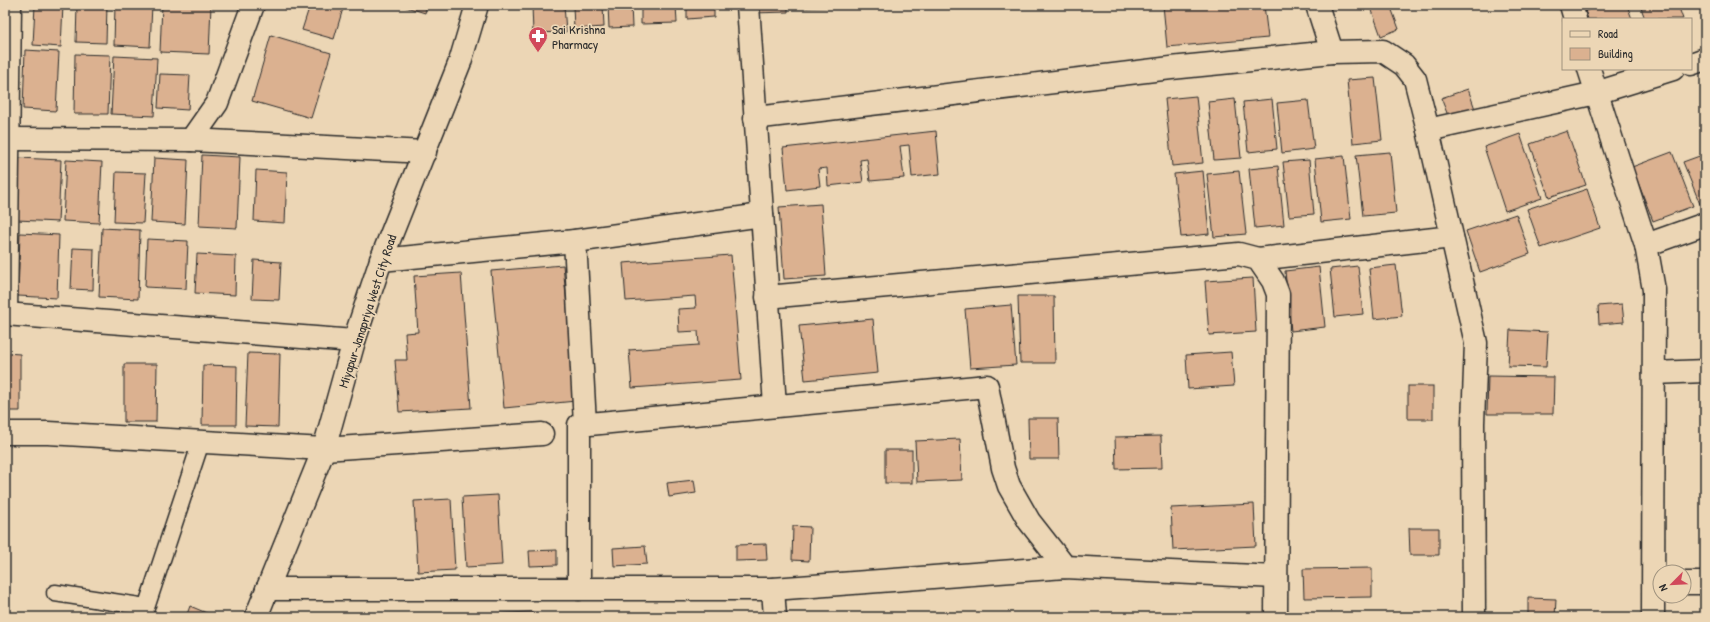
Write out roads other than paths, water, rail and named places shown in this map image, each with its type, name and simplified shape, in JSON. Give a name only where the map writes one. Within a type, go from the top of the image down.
[{"type":"street","points":[[10,5],[6,314],[354,341]]},
{"type":"street","points":[[191,140],[217,103],[253,5]]},
{"type":"street","name":"Miyapur-Janapriya West City Road","points":[[256,617],[324,449],[354,341],[381,260],[460,62],[477,5]]},
{"type":"street","points":[[748,5],[775,406]]},
{"type":"street","points":[[1317,5],[1332,52]]},
{"type":"street","points":[[1571,5],[1575,18]]},
{"type":"street","points":[[755,118],[1171,68],[1332,52],[1384,51],[1404,64],[1415,79],[1476,343],[1473,423],[1474,617]]},
{"type":"street","points":[[1692,64],[1705,59]]},
{"type":"street","points":[[1589,70],[1646,245],[1654,290],[1656,564]]},
{"type":"street","points":[[1428,130],[1596,92],[1671,70]]},
{"type":"street","points":[[9,139],[191,140],[425,152]]},
{"type":"street","points":[[381,260],[575,241],[762,214]]},
{"type":"street","points":[[1646,245],[1705,224]]},
{"type":"street","points":[[767,297],[1239,254],[1258,259],[1452,237]]},
{"type":"street","points":[[575,241],[585,424]]},
{"type":"street","points":[[1258,259],[1273,281],[1278,294],[1276,617]]},
{"type":"street","points":[[1654,373],[1705,371]]},
{"type":"street","points":[[579,589],[579,425],[987,386],[1003,468],[1009,486],[1029,521],[1065,567]]},
{"type":"street","points":[[5,433],[48,433],[324,449],[542,434]]},
{"type":"street","points":[[267,589],[773,589],[1065,567],[1276,577]]},
{"type":"street","points":[[1692,583],[1705,583]]},
{"type":"street","points":[[773,589],[775,617]]},
{"type":"street","points":[[1653,617],[1654,604]]},
{"type":"lane","points":[[55,593],[144,612],[201,442]]},
{"type":"place","name":"Sai Krishna Pharmacy","points":[[538,53]]}]
